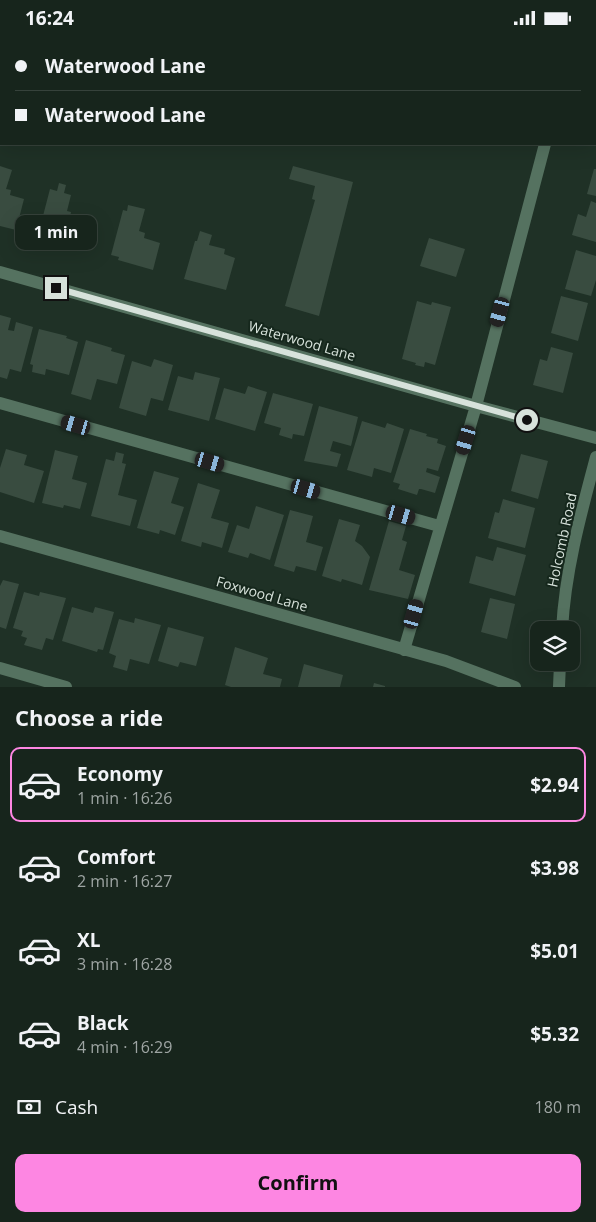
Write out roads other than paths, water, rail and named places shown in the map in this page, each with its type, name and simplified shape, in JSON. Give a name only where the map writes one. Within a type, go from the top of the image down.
[{"type":"street","points":[[404,649],[476,406],[545,145]]},
{"type":"street","name":"Waterwood Lane","points":[[0,272],[596,438]]},
{"type":"street","points":[[0,403],[440,526]]},
{"type":"street","name":"Holcomb Road","points":[[563,621],[572,550],[596,457]]},
{"type":"street","name":"Foxwood Lane","points":[[0,536],[446,661],[515,687]]},
{"type":"street","points":[[0,669],[66,687]]},
{"type":"street","points":[[559,687],[560,671]]}]
